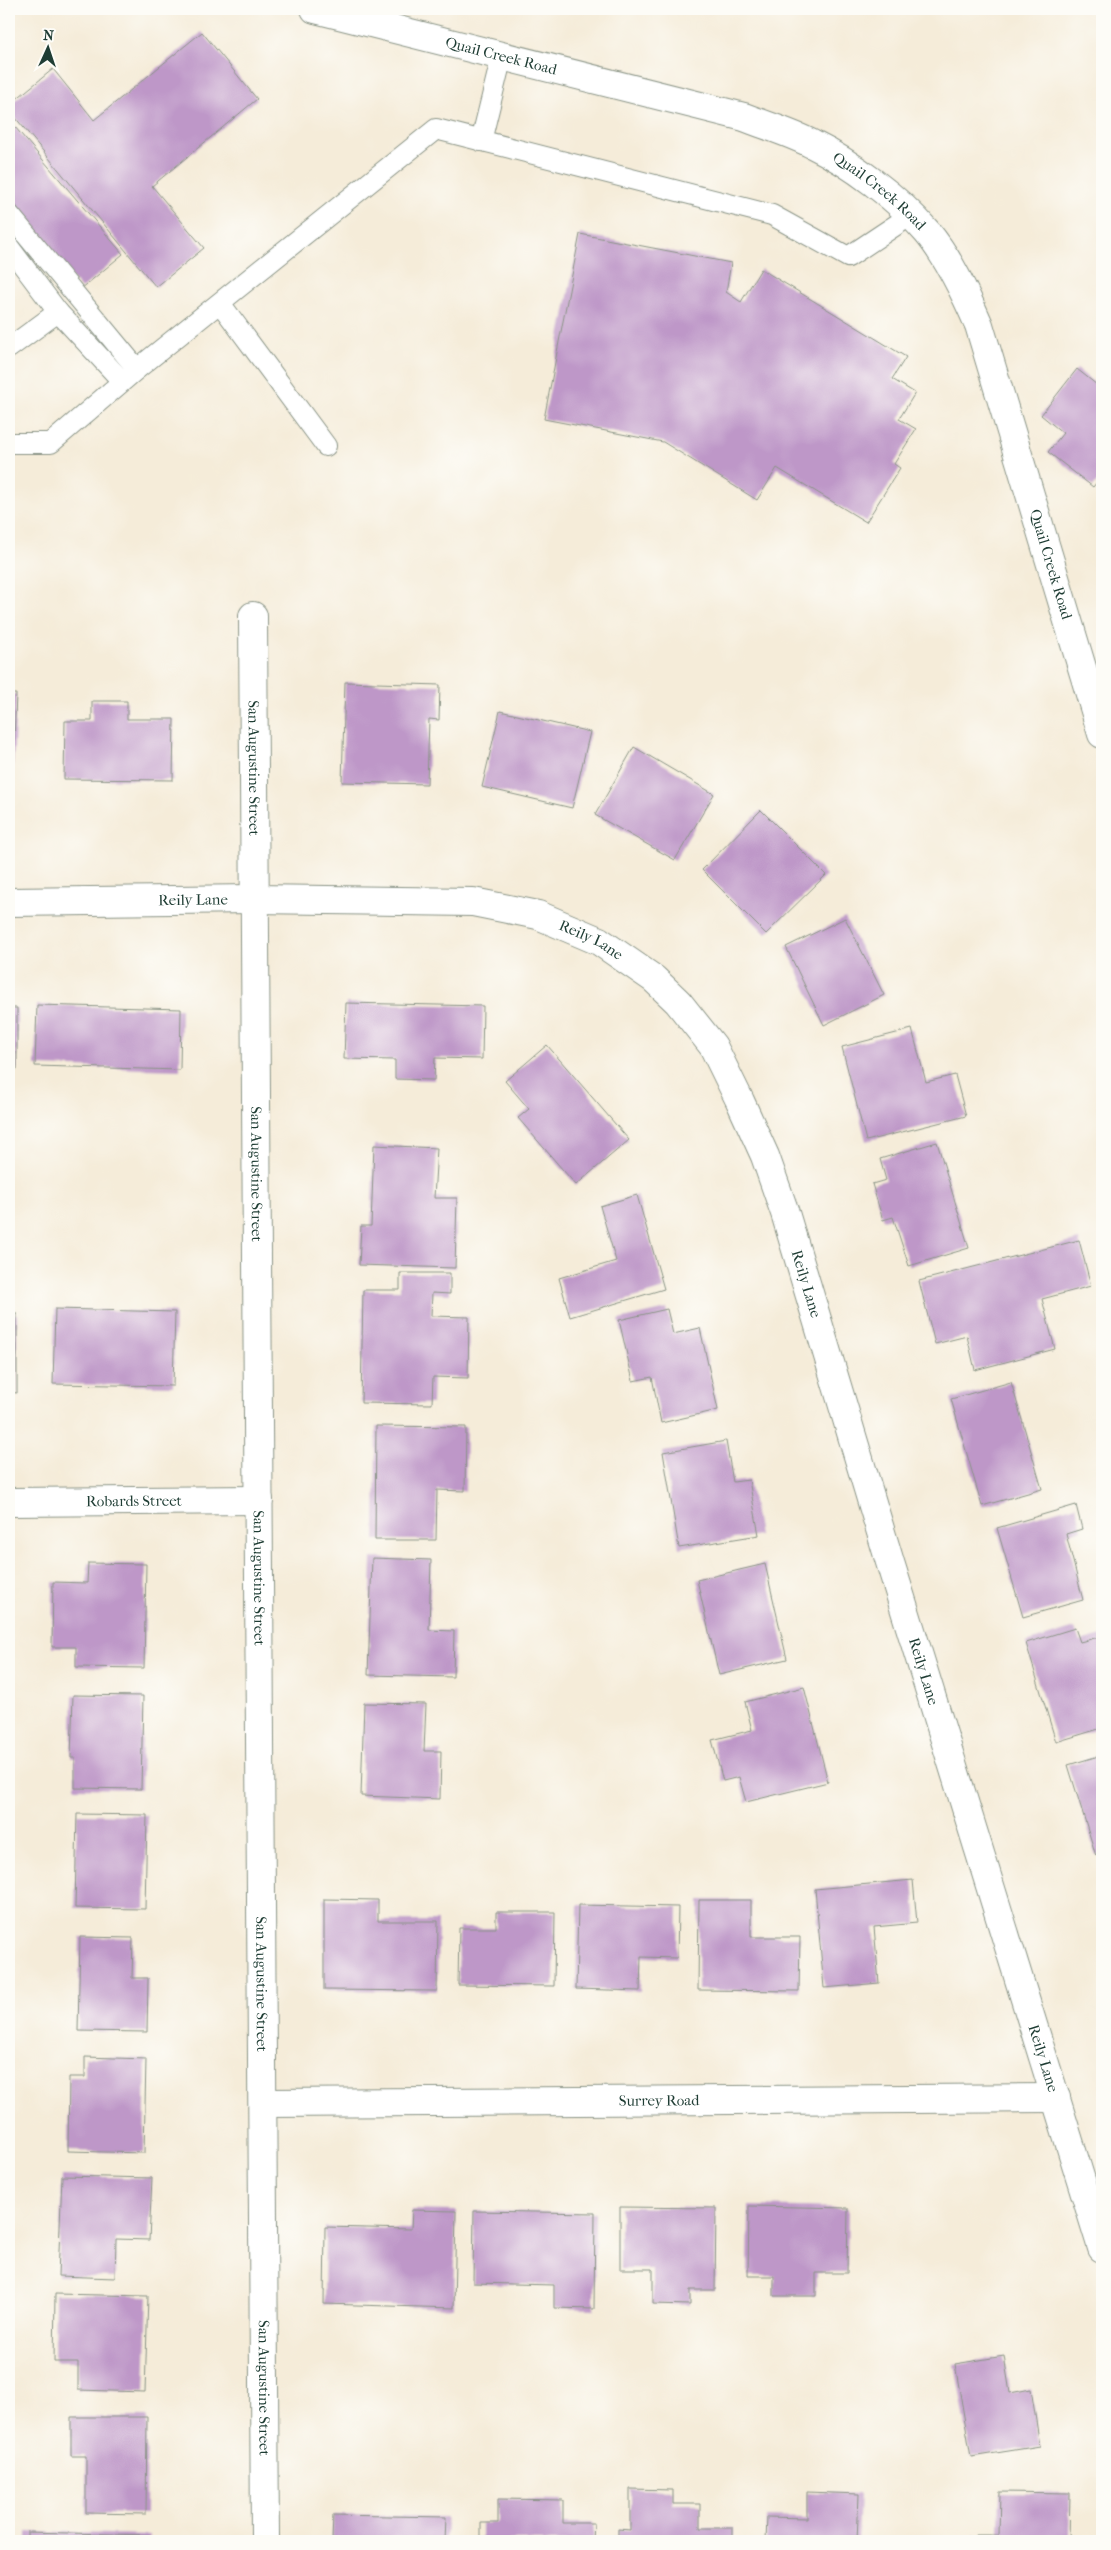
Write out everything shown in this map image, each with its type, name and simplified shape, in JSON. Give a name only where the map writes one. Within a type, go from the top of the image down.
[{"type":"street","name":"Quail Creek Road","points":[[315,9],[753,120],[811,143],[844,162],[911,215],[928,233],[964,291],[979,325],[1102,734]]},
{"type":"street","name":"San Augustine Street","points":[[253,616],[263,2103],[264,2541]]},
{"type":"street","name":"Reily Lane","points":[[9,902],[254,900],[473,902],[538,915],[599,941],[654,979],[678,1002],[713,1046],[765,1156],[785,1213],[889,1559],[1102,2248]]},
{"type":"street","name":"Robards Street","points":[[9,1502],[259,1500]]},
{"type":"street","name":"Surrey Road","points":[[263,2103],[1056,2098]]},
{"type":"lane","points":[[481,141],[502,56]]},
{"type":"lane","points":[[9,444],[51,442],[130,375],[436,129],[772,215],[848,257],[911,215]]},
{"type":"lane","points":[[9,214],[130,375]]},
{"type":"lane","points":[[9,247],[58,312],[130,375]]},
{"type":"lane","points":[[220,303],[326,446]]},
{"type":"lane","points":[[9,348],[58,312]]},
{"type":"building","points":[[202,32],[257,99],[152,186],[204,248],[156,287],[9,110],[9,105],[53,69],[94,120]]},
{"type":"building","points":[[9,120],[123,254],[81,289],[9,204]]},
{"type":"building","points":[[580,234],[731,263],[726,292],[741,302],[761,269],[906,357],[892,379],[915,393],[899,419],[916,429],[894,464],[900,468],[866,522],[777,468],[757,500],[663,442],[544,419]]},
{"type":"building","points":[[1077,369],[1102,389],[1102,476],[1093,487],[1048,452],[1063,433],[1041,415]]},
{"type":"building","points":[[345,682],[440,685],[439,720],[429,719],[427,784],[342,782]]},
{"type":"building","points":[[9,694],[16,694],[12,791],[9,791]]},
{"type":"building","points":[[92,701],[127,701],[127,719],[174,719],[173,780],[64,779],[65,721],[92,721]]},
{"type":"building","points":[[500,711],[590,732],[572,808],[482,787]]},
{"type":"building","points":[[634,747],[714,794],[675,860],[595,815]]},
{"type":"building","points":[[761,810],[826,875],[766,934],[702,870]]},
{"type":"building","points":[[845,918],[884,995],[824,1025],[786,947]]},
{"type":"building","points":[[346,1003],[483,1006],[482,1059],[435,1058],[434,1080],[395,1079],[395,1060],[344,1059]]},
{"type":"building","points":[[37,1005],[181,1009],[180,1070],[35,1066]]},
{"type":"building","points":[[9,1008],[17,1008],[17,1069],[9,1068]]},
{"type":"building","points":[[912,1029],[926,1082],[955,1075],[966,1116],[866,1141],[842,1047]]},
{"type":"building","points":[[547,1045],[629,1140],[576,1185],[518,1118],[529,1109],[505,1081]]},
{"type":"building","points":[[937,1142],[969,1248],[909,1266],[893,1217],[883,1220],[872,1184],[886,1180],[880,1159]]},
{"type":"building","points":[[374,1145],[437,1148],[434,1198],[457,1198],[455,1268],[359,1265],[361,1226],[371,1226]]},
{"type":"building","points":[[637,1195],[664,1289],[570,1317],[559,1278],[616,1261],[600,1206]]},
{"type":"building","points":[[1079,1240],[1091,1286],[1042,1299],[1055,1349],[975,1370],[967,1336],[935,1344],[919,1281]]},
{"type":"building","points":[[400,1273],[450,1273],[450,1294],[432,1293],[431,1316],[469,1317],[468,1378],[433,1377],[432,1404],[361,1403],[363,1290],[400,1290]]},
{"type":"building","points":[[55,1309],[175,1312],[173,1386],[53,1384]]},
{"type":"building","points":[[667,1309],[673,1334],[700,1328],[718,1410],[661,1423],[652,1377],[633,1381],[619,1320]]},
{"type":"building","points":[[9,1314],[17,1314],[17,1393],[9,1392]]},
{"type":"building","points":[[1011,1382],[1042,1489],[982,1506],[951,1399]]},
{"type":"building","points":[[376,1426],[466,1427],[465,1491],[437,1490],[436,1540],[375,1540]]},
{"type":"building","points":[[726,1441],[733,1482],[749,1480],[759,1535],[679,1548],[663,1452]]},
{"type":"building","points":[[1076,1505],[1082,1529],[1066,1534],[1083,1600],[1023,1617],[997,1528]]},
{"type":"building","points":[[372,1558],[431,1560],[429,1630],[454,1631],[453,1677],[368,1675]]},
{"type":"building","points":[[88,1563],[146,1564],[144,1668],[76,1667],[76,1647],[52,1647],[53,1582],[87,1583]]},
{"type":"building","points":[[765,1564],[787,1659],[719,1675],[697,1580]]},
{"type":"building","points":[[1075,1628],[1080,1642],[1102,1636],[1102,1728],[1056,1742],[1026,1643]]},
{"type":"building","points":[[804,1687],[828,1782],[746,1802],[739,1777],[723,1781],[712,1740],[752,1730],[745,1702]]},
{"type":"building","points":[[73,1695],[143,1696],[141,1789],[75,1788],[75,1758],[71,1758]]},
{"type":"building","points":[[364,1703],[426,1704],[424,1751],[441,1751],[440,1799],[361,1796]]},
{"type":"building","points":[[1102,1755],[1102,1854],[1096,1856],[1068,1765]]},
{"type":"building","points":[[77,1814],[147,1815],[145,1909],[75,1908]]},
{"type":"building","points":[[913,1880],[917,1923],[874,1927],[879,1983],[824,1988],[815,1889]]},
{"type":"building","points":[[324,1899],[378,1900],[378,1921],[438,1921],[437,1991],[324,1990]]},
{"type":"building","points":[[699,1900],[751,1900],[751,1937],[800,1937],[799,1991],[698,1990]]},
{"type":"building","points":[[578,1905],[678,1907],[677,1958],[641,1957],[640,1991],[576,1989]]},
{"type":"building","points":[[496,1912],[555,1912],[554,1986],[458,1985],[459,1928],[496,1928]]},
{"type":"building","points":[[80,1937],[133,1938],[132,1978],[148,1978],[147,2032],[78,2031]]},
{"type":"building","points":[[85,2057],[146,2059],[144,2153],[68,2151],[69,2077],[85,2077]]},
{"type":"building","points":[[62,2176],[152,2178],[149,2240],[116,2239],[115,2278],[58,2276]]},
{"type":"building","points":[[749,2206],[848,2208],[847,2273],[816,2273],[816,2296],[774,2296],[774,2276],[748,2276]]},
{"type":"building","points":[[620,2207],[716,2208],[715,2290],[690,2290],[690,2305],[653,2304],[653,2269],[620,2269]]},
{"type":"building","points":[[412,2210],[456,2211],[454,2308],[324,2304],[325,2227],[411,2229]]},
{"type":"building","points":[[474,2211],[595,2213],[594,2309],[554,2308],[554,2285],[473,2283]]},
{"type":"building","points":[[55,2294],[148,2296],[145,2392],[78,2390],[78,2362],[54,2362]]},
{"type":"building","points":[[1004,2356],[1010,2393],[1031,2389],[1040,2446],[971,2457],[955,2364]]},
{"type":"building","points":[[71,2417],[147,2417],[146,2514],[86,2513],[86,2456],[71,2456]]},
{"type":"building","points":[[630,2489],[673,2490],[673,2504],[700,2504],[700,2528],[733,2528],[733,2541],[618,2541],[618,2529],[630,2530]]},
{"type":"building","points":[[807,2492],[859,2494],[857,2541],[766,2541],[767,2517],[807,2518]]},
{"type":"building","points":[[1000,2492],[1070,2493],[1069,2541],[975,2541],[975,2535],[999,2535]]},
{"type":"building","points":[[498,2499],[563,2500],[563,2523],[594,2523],[593,2541],[481,2541],[481,2523],[498,2523]]},
{"type":"building","points":[[333,2515],[446,2517],[445,2541],[332,2541]]},
{"type":"building","points":[[27,2532],[150,2535],[149,2541],[27,2541]]}]
